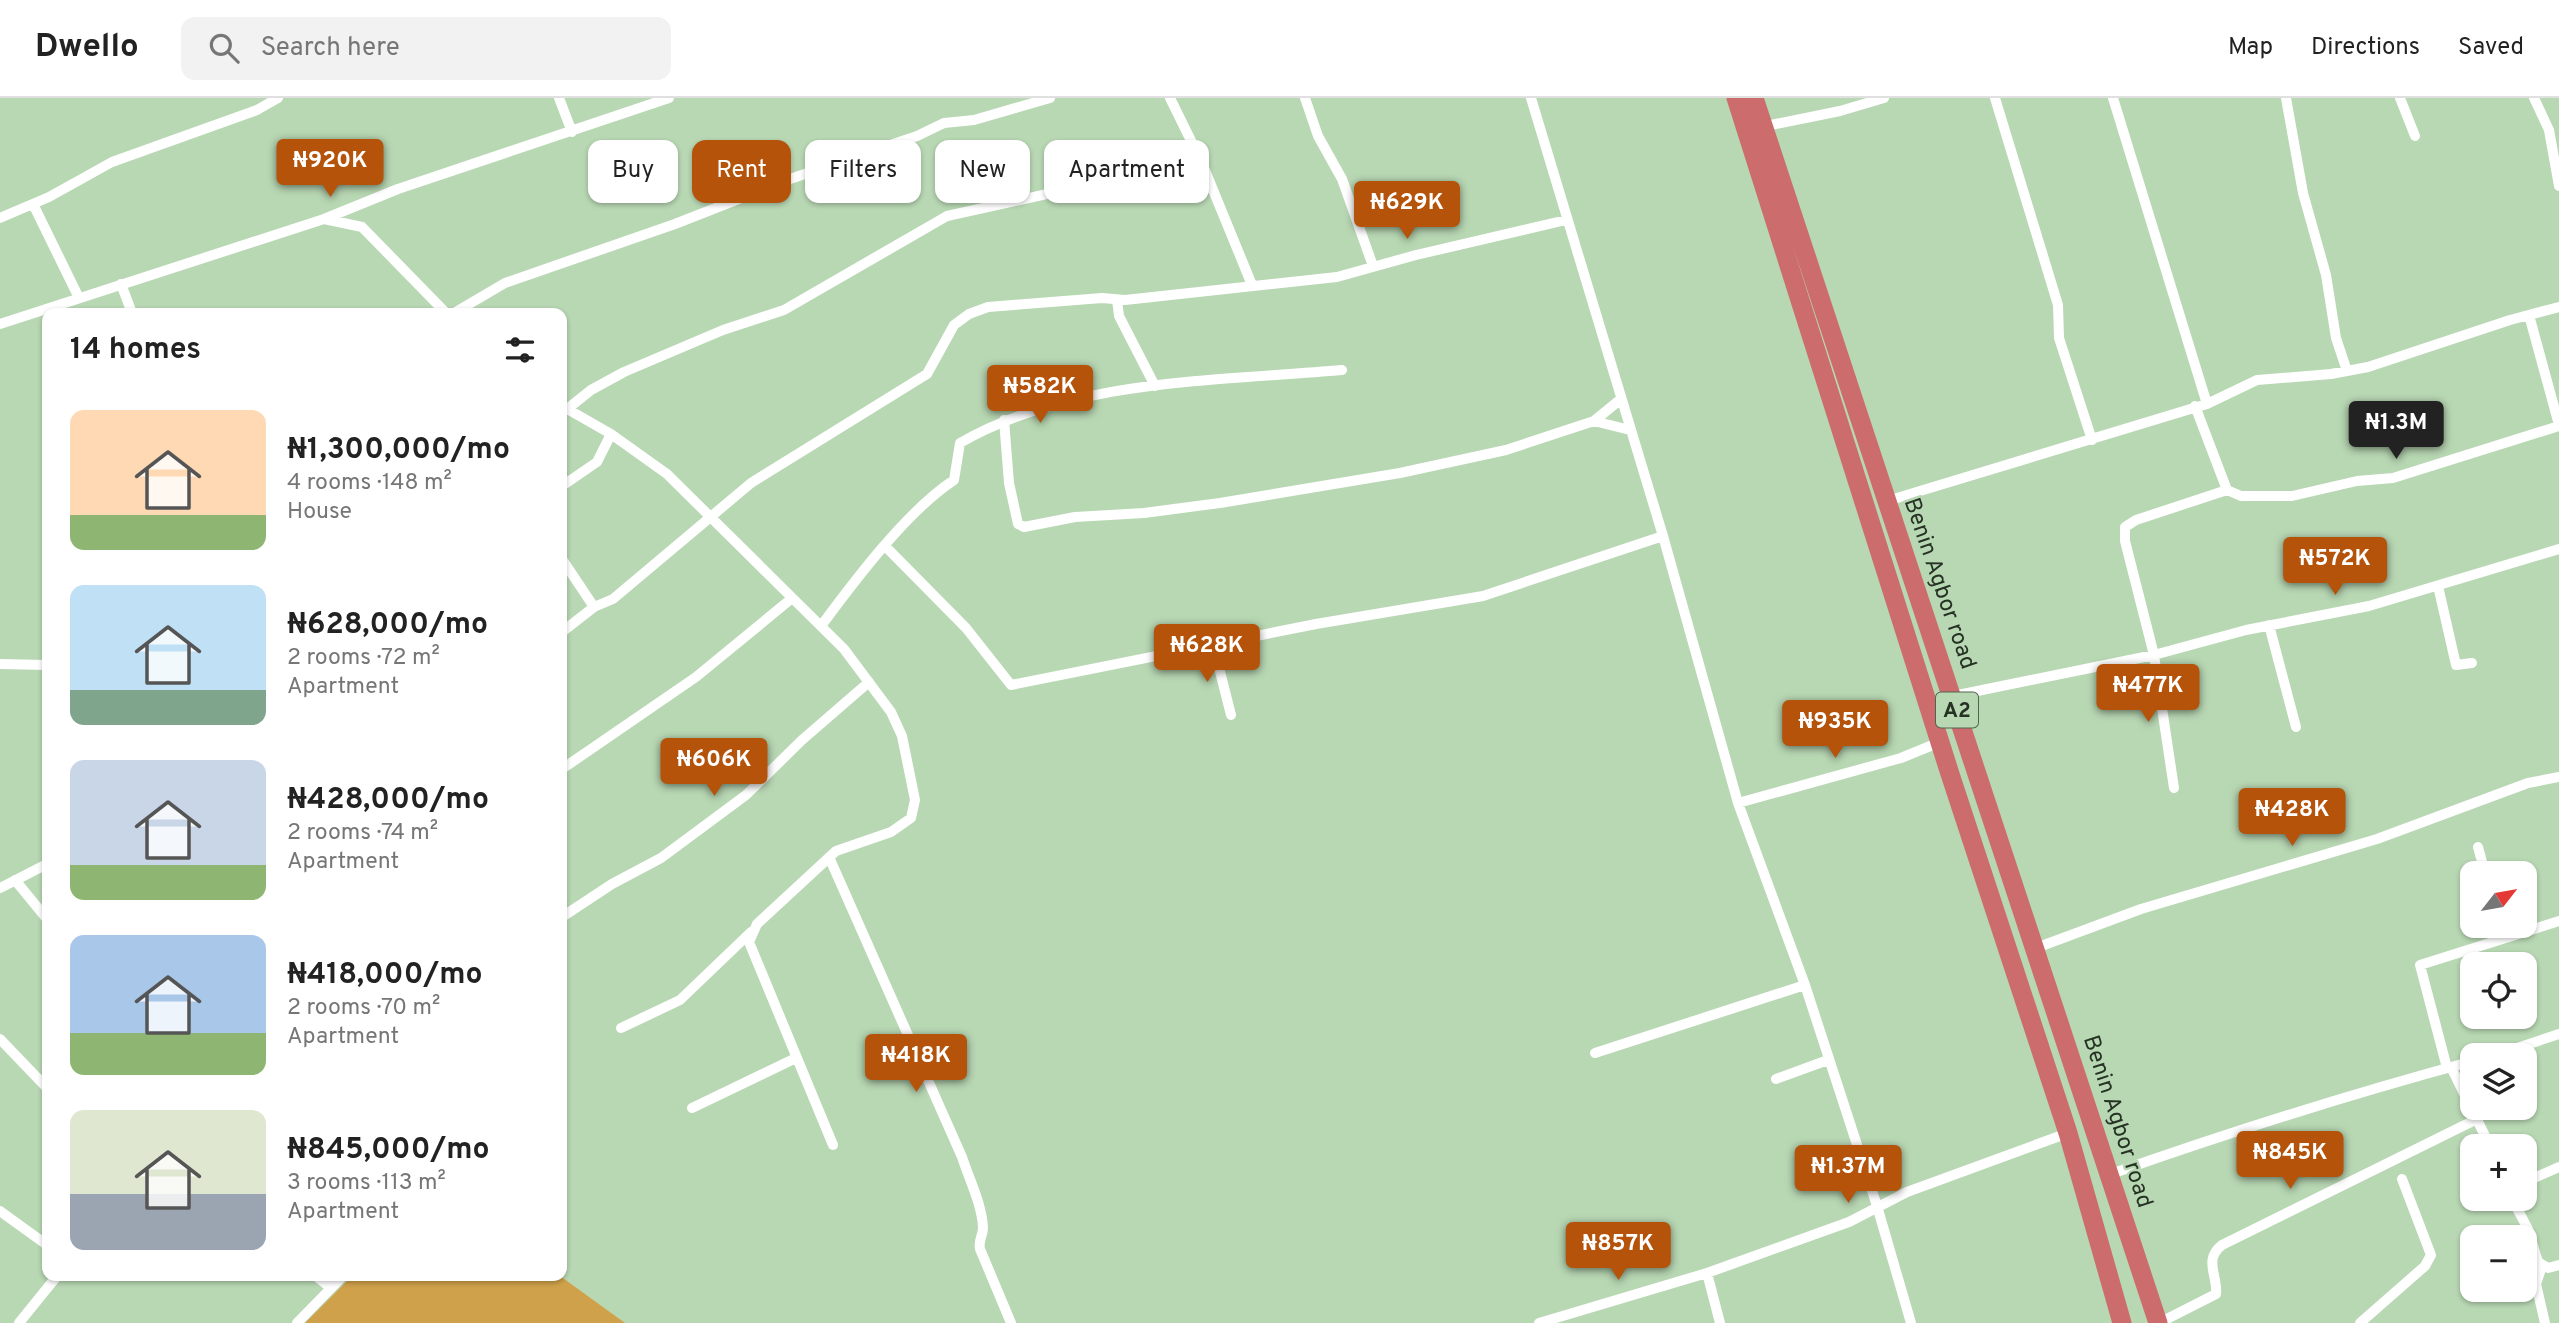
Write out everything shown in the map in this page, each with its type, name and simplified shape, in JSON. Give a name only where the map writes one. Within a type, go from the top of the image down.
[{"type":"highway","name":"Benin Agbor road","points":[[1737,98],[1755,130],[1887,501],[2159,1323]]},
{"type":"highway","name":"Benin Agbor road","points":[[1754,98],[1755,130],[1940,742],[2068,1133],[2122,1323]]},
{"type":"street","points":[[0,218],[33,204],[112,162],[257,110],[278,98]]},
{"type":"street","points":[[559,98],[572,132]]},
{"type":"street","points":[[49,308],[324,219],[362,203],[669,98]]},
{"type":"street","points":[[462,308],[505,283],[675,224],[787,180],[918,136],[944,123],[974,120],[1050,98]]},
{"type":"street","points":[[1170,98],[1190,140]]},
{"type":"street","points":[[1305,98],[1318,136],[1342,179],[1373,266]]},
{"type":"street","points":[[1531,98],[1663,536],[1738,803],[1805,985],[1877,1206],[1911,1323]]},
{"type":"street","points":[[1835,98],[1840,111]]},
{"type":"street","points":[[1755,130],[1884,98]]},
{"type":"street","points":[[1995,98],[2058,304],[2059,338],[2092,440]]},
{"type":"street","points":[[2113,98],[2207,404]]},
{"type":"street","points":[[2286,98],[2303,193],[2326,275],[2336,338],[2347,371]]},
{"type":"street","points":[[2400,98],[2416,136]]},
{"type":"street","points":[[2534,98],[2549,130],[2559,186]]},
{"type":"street","points":[[1209,183],[1252,285]]},
{"type":"street","points":[[567,406],[624,372],[723,330],[784,310],[947,216],[1044,195]]},
{"type":"street","points":[[362,203],[362,227]]},
{"type":"street","points":[[33,204],[79,298]]},
{"type":"street","points":[[324,219],[362,227],[441,308]]},
{"type":"street","points":[[567,628],[594,607],[629,587],[751,483],[927,374],[954,324],[969,314],[988,307],[1117,300],[1337,277],[1566,220]]},
{"type":"street","points":[[121,284],[130,308]]},
{"type":"street","points":[[1117,300],[1119,316],[1155,386]]},
{"type":"street","points":[[1887,501],[2207,404],[2257,380],[2368,368],[2559,307]]},
{"type":"street","points":[[0,324],[42,310]]},
{"type":"street","points":[[2174,788],[2154,655],[2125,541],[2125,527],[2136,520],[2227,490],[2241,496],[2292,496],[2357,481],[2393,478],[2559,426],[2529,315]]},
{"type":"street","points":[[821,626],[925,503],[954,480],[960,443],[1004,420],[1054,404],[1186,380],[1342,370]]},
{"type":"street","points":[[1004,420],[1009,483],[1018,524],[1024,527],[1075,517],[1144,513],[1220,503],[1400,473],[1506,450],[1594,421],[1621,399]]},
{"type":"street","points":[[2195,406],[2227,490]]},
{"type":"street","points":[[567,410],[611,434],[667,474],[821,626],[891,712],[902,736],[914,788],[915,811],[906,823],[891,832],[849,846],[829,857],[680,1000],[621,1028]]},
{"type":"street","points":[[1594,421],[1630,430]]},
{"type":"street","points":[[567,483],[597,462],[611,434]]},
{"type":"street","points":[[886,547],[966,628],[1011,685],[1213,644],[1483,596],[1663,536]]},
{"type":"street","points":[[1953,696],[2154,655],[2269,625],[2369,606],[2559,549]]},
{"type":"street","points":[[567,566],[594,607]]},
{"type":"street","points":[[2438,586],[2456,665],[2472,663]]},
{"type":"street","points":[[567,766],[696,677],[791,599]]},
{"type":"street","points":[[2269,625],[2296,727]]},
{"type":"street","points":[[1213,644],[1231,715]]},
{"type":"street","points":[[0,664],[42,665]]},
{"type":"street","points":[[567,915],[612,884],[661,858],[746,795],[802,740],[869,682]]},
{"type":"street","points":[[1738,803],[1901,758],[1940,742]]},
{"type":"street","points":[[2036,948],[2141,909],[2377,839],[2528,783],[2559,777]]},
{"type":"street","points":[[2479,847],[2482,861]]},
{"type":"street","points":[[829,857],[962,1157],[979,1207],[983,1230],[980,1249],[1011,1323]]},
{"type":"street","points":[[0,887],[42,866]]},
{"type":"street","points":[[15,880],[42,913]]},
{"type":"street","points":[[2460,1088],[2449,1068],[2420,965],[2559,921]]},
{"type":"street","points":[[751,932],[751,949],[833,1145]]},
{"type":"street","points":[[1595,1053],[1805,985]]},
{"type":"street","points":[[2532,1043],[2559,1034]]},
{"type":"street","points":[[0,1039],[42,1083]]},
{"type":"street","points":[[692,1108],[796,1058]]},
{"type":"street","points":[[1776,1079],[1828,1060]]},
{"type":"street","points":[[2111,1174],[2226,1134],[2460,1065]]},
{"type":"street","points":[[2159,1323],[2216,1294],[2210,1264],[2216,1250],[2222,1245],[2475,1120]]},
{"type":"street","points":[[1539,1323],[1707,1273],[1849,1222],[1877,1206],[2068,1133]]},
{"type":"street","points":[[2537,1177],[2559,1167]]},
{"type":"street","points":[[2360,1323],[2424,1266],[2431,1255],[2402,1179]]},
{"type":"street","points":[[0,1211],[42,1241]]},
{"type":"street","points":[[2518,1211],[2528,1229],[2535,1256],[2542,1266]]},
{"type":"street","points":[[2542,1266],[2559,1265]]},
{"type":"street","points":[[2542,1266],[2536,1284],[2545,1323]]},
{"type":"street","points":[[1707,1273],[1720,1323]]},
{"type":"street","points":[[19,1323],[53,1281]]},
{"type":"street","points":[[322,1281],[331,1288]]},
{"type":"street","points":[[297,1323],[338,1281]]},
{"type":"shaded area","points":[[347,1281],[567,1281],[625,1323],[305,1323]]}]
